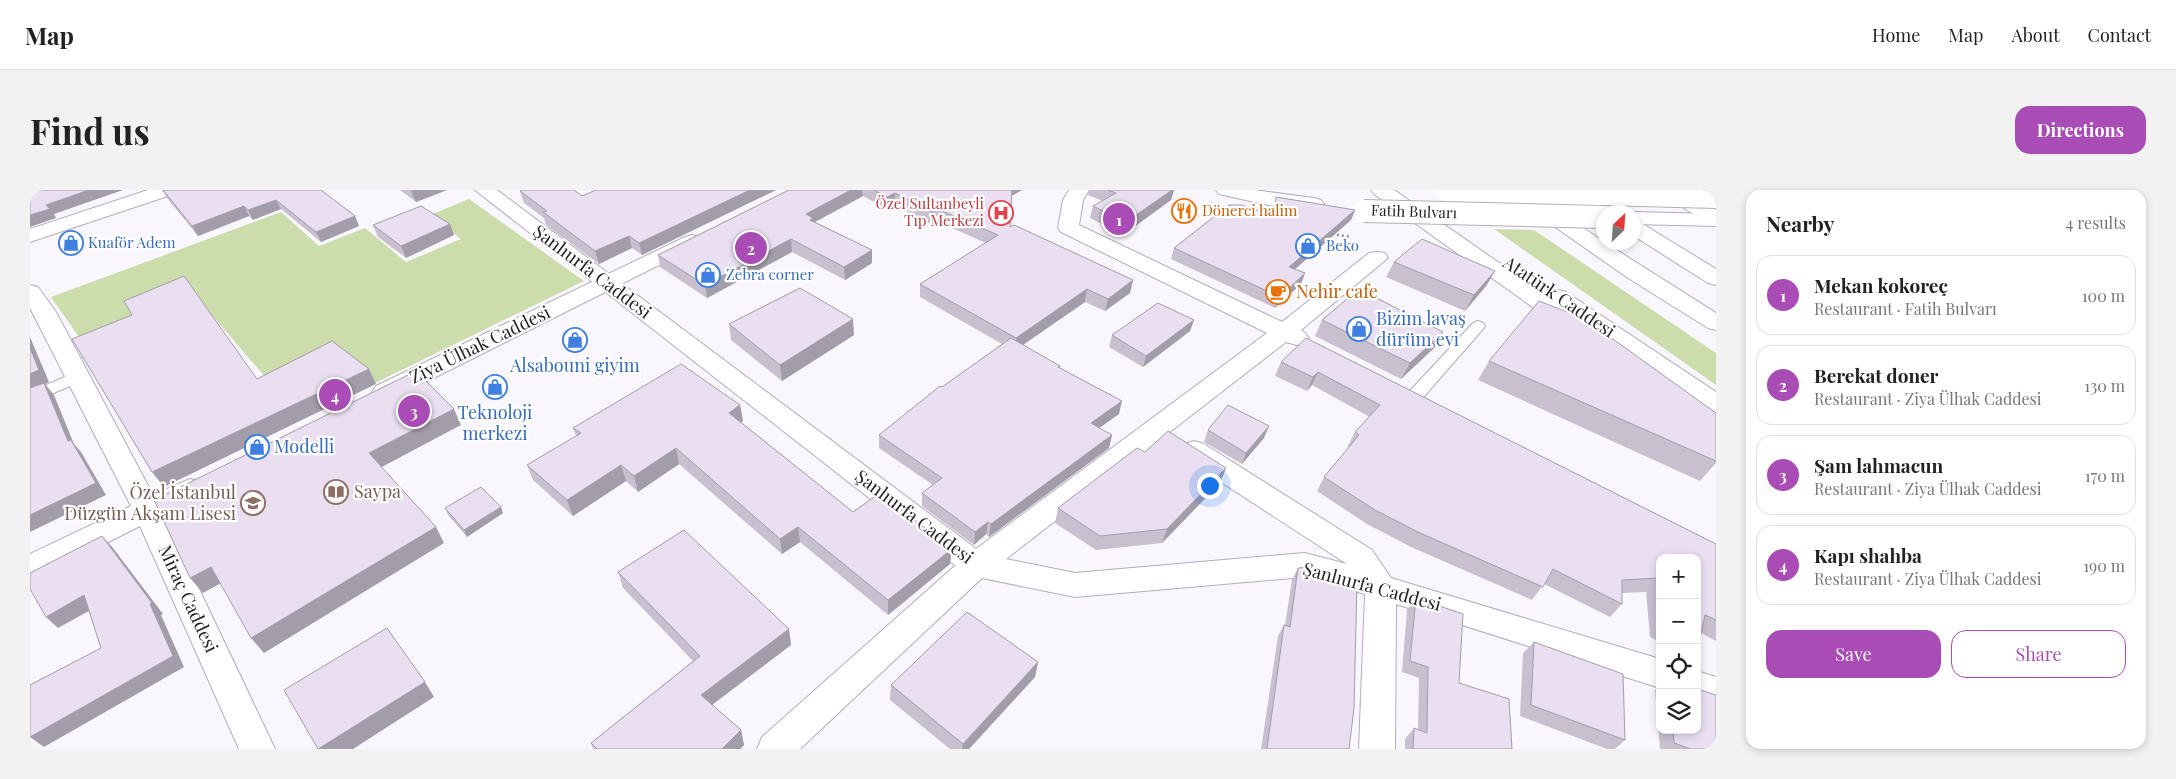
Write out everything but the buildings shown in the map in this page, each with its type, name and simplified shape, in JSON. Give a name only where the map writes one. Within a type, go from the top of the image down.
[{"type":"main road","points":[[30,236],[167,190]]},
{"type":"main road","name":"Şanlıurfa Caddesi","points":[[485,190],[976,565],[1075,585],[1247,568],[1305,565],[1656,673]]},
{"type":"main road","name":"Fatih Bulvarı","points":[[1226,190],[1268,199],[1348,209],[1596,217]]},
{"type":"main road","name":"Atatürk Caddesi","points":[[1381,190],[1716,426]]},
{"type":"main road","name":"Atatürk Caddesi","points":[[1403,190],[1716,404]]},
{"type":"main road","points":[[1446,190],[1716,197]]},
{"type":"main road","points":[[1514,190],[1636,273],[1716,324]]},
{"type":"main road","points":[[1574,190],[1599,205]]},
{"type":"main road","points":[[1667,190],[1716,219]]},
{"type":"main road","points":[[1691,190],[1716,205]]},
{"type":"main road","points":[[1081,193],[1068,228],[1319,349]]},
{"type":"main road","points":[[1641,218],[1716,219]]},
{"type":"main road","points":[[1641,231],[1716,278]]},
{"type":"main road","name":"Ziya Ülhak Caddesi","points":[[368,401],[709,232]]},
{"type":"main road","points":[[775,749],[976,565],[1284,332],[1377,258]]},
{"type":"main road","name":"Miraç Caddesi","points":[[30,292],[44,312],[147,510],[258,749]]},
{"type":"main road","points":[[1388,384],[1423,402]]},
{"type":"main road","points":[[1158,427],[1279,508],[1361,558],[1381,587],[1376,749]]},
{"type":"main road","points":[[30,568],[209,480]]},
{"type":"main road","points":[[1701,687],[1716,692]]},
{"type":"lane","points":[[1423,402],[1478,326]]},
{"type":"lane","points":[[30,398],[78,376]]},
{"type":"path","points":[[1327,233],[1356,238]]},
{"type":"green space","points":[[469,199],[584,281],[373,384],[272,385],[192,292],[79,337],[51,297],[281,212],[319,246],[365,228],[406,262],[461,239],[430,215]]},
{"type":"green space","points":[[1494,229],[1534,230],[1716,353],[1716,385]]},
{"type":"place","name":"Dönerci halim","points":[[1184,211]]},
{"type":"place","name":"Özel Sultanbeyli Tıp Merkezi","points":[[1001,213]]},
{"type":"place","name":"Mekan kokoreç","points":[[1119,219]]},
{"type":"place","name":"Kuaför Adem","points":[[71,243]]},
{"type":"place","name":"Beko","points":[[1308,246]]},
{"type":"place","name":"Berekat doner","points":[[751,248]]},
{"type":"place","name":"Zebra corner","points":[[708,275]]},
{"type":"place","name":"Nehir cafe","points":[[1278,292]]},
{"type":"place","name":"Bizim lavaş dürüm evi","points":[[1359,329]]},
{"type":"place","name":"Alsabouni giyim","points":[[575,340]]},
{"type":"place","name":"Teknoloji merkezi","points":[[495,387]]},
{"type":"place","name":"Kapı shahba","points":[[335,395]]},
{"type":"place","name":"Şam lahmacun","points":[[414,411]]},
{"type":"place","name":"Modelli","points":[[257,447]]},
{"type":"place","name":"Saypa","points":[[336,492]]},
{"type":"place","name":"Özel İstanbul Düzgün Akşam Lisesi","points":[[253,503]]}]
